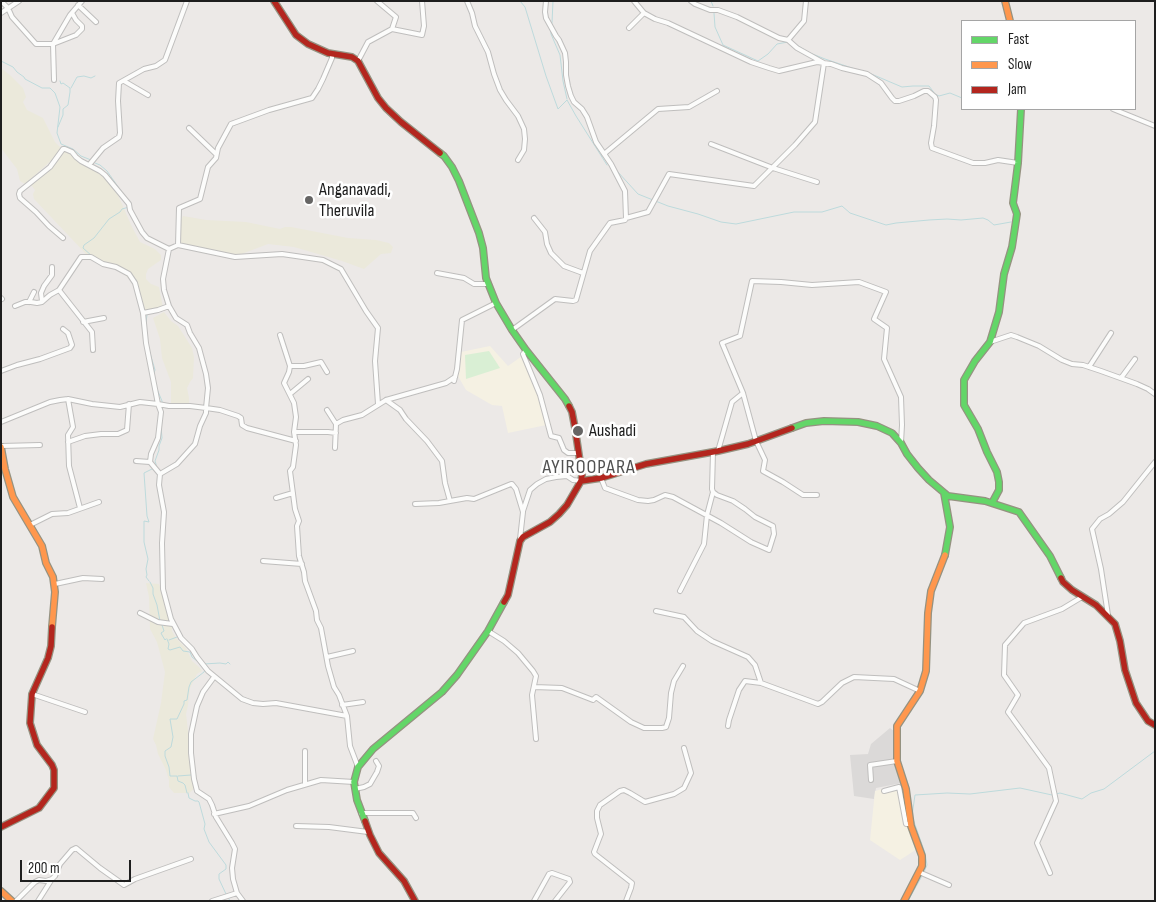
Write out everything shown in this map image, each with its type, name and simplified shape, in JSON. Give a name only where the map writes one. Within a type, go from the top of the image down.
[{"type":"main road","points":[[274,1],[296,35],[308,44],[328,53],[352,57],[358,61],[378,98],[386,108],[444,156],[452,167],[483,248],[486,278],[496,303],[526,350],[565,399],[572,412],[575,428],[582,475],[581,481],[567,505],[559,514],[550,522],[523,537],[520,541],[508,595],[488,630],[457,675],[442,692],[373,749],[358,766],[354,782],[355,789],[368,832],[379,853],[404,881],[415,901]]},
{"type":"main road","points":[[1005,1],[1010,20]]},
{"type":"main road","points":[[992,503],[999,490],[997,472],[978,429],[964,405],[964,380],[975,361],[990,342],[999,312],[1004,274],[1012,247],[1017,214],[1013,203],[1018,163],[1021,110]]},
{"type":"main road","points":[[581,481],[602,478],[646,464],[716,452],[756,441],[806,423],[858,422],[877,426],[892,433],[918,468],[948,496],[986,501],[1019,512],[1050,556],[1063,582],[1082,597],[1096,604],[1115,624],[1125,670],[1136,703],[1148,721],[1155,725]]},
{"type":"main road","points":[[1,447],[13,497],[42,546],[43,554],[55,584],[51,646],[48,658],[32,694],[30,723],[37,745],[54,770],[54,788],[39,808],[1,827]]},
{"type":"main road","points":[[904,901],[922,866],[922,856],[910,824],[906,789],[897,761],[897,726],[920,691],[926,671],[928,613],[931,591],[945,555],[950,527],[944,493]]},
{"type":"main road","points":[[1,891],[12,901]]},
{"type":"street","points":[[2,1],[12,17],[36,44],[53,44],[76,35],[82,29],[82,26],[72,13]]},
{"type":"street","points":[[1,13],[19,1]]},
{"type":"street","points":[[89,165],[103,148],[119,137],[119,83],[144,68],[156,66],[165,60],[187,1]]},
{"type":"street","points":[[377,1],[396,17],[392,29]]},
{"type":"street","points":[[358,61],[368,42],[392,29],[422,36],[424,26],[422,1]]},
{"type":"street","points":[[467,1],[472,13],[474,26],[488,52],[490,64],[497,82],[524,129],[524,150],[518,160]]},
{"type":"street","points":[[546,1],[546,18],[565,53],[568,86],[574,102],[587,116],[596,142],[624,191],[626,218]]},
{"type":"street","points":[[634,1],[644,14],[768,68],[779,70],[817,62],[824,63],[867,74],[882,83],[895,100],[899,101],[924,92],[930,92],[935,96],[936,100],[932,148],[973,163],[986,163],[998,160],[1018,163]]},
{"type":"street","points":[[691,1],[710,10],[718,10],[738,17],[779,38],[788,40],[805,53],[824,63]]},
{"type":"street","points":[[788,40],[804,21],[806,1]]},
{"type":"street","points":[[54,80],[53,44],[80,3],[96,22]]},
{"type":"street","points":[[629,28],[644,14]]},
{"type":"street","points":[[178,244],[179,208],[200,199],[208,167],[216,158],[218,148],[231,124],[269,110],[307,100],[313,96],[329,67],[332,54]]},
{"type":"street","points":[[512,330],[555,299],[576,300],[590,251],[610,223],[626,220],[626,218],[648,212],[669,174],[754,186],[795,145],[814,122],[824,63]]},
{"type":"street","points":[[124,81],[148,95]]},
{"type":"street","points":[[604,154],[658,109],[689,106],[717,91]]},
{"type":"street","points":[[1115,110],[1155,126]]},
{"type":"street","points":[[189,128],[216,154]]},
{"type":"street","points":[[711,144],[773,168],[817,182]]},
{"type":"street","points":[[63,238],[20,198],[19,194],[20,191],[50,167],[63,149],[68,149],[76,157],[105,175],[129,204],[130,210],[147,238],[169,249]]},
{"type":"street","points":[[534,218],[546,232],[547,244],[551,253],[564,266],[583,273]]},
{"type":"street","points":[[160,474],[177,464],[195,444],[206,413],[208,388],[199,348],[187,325],[176,318],[169,306],[164,290],[163,279],[169,249],[178,244],[235,257],[282,254],[324,260],[341,268],[366,312],[378,328],[375,361],[378,404]]},
{"type":"street","points":[[15,306],[29,302],[42,302],[58,290],[81,257],[91,257],[103,264],[116,266],[129,274],[135,283],[143,313],[146,343],[161,412],[158,438],[151,454],[150,462]]},
{"type":"street","points":[[42,302],[41,293],[52,275],[52,267]]},
{"type":"street","points":[[437,273],[464,278],[474,284],[488,284]]},
{"type":"street","points":[[817,495],[803,495],[762,471],[765,460],[756,441],[743,393],[722,344],[740,336],[752,281],[812,285],[859,282],[886,292],[874,319],[887,328],[884,359],[901,396],[901,443]]},
{"type":"street","points":[[58,290],[92,332],[93,350]]},
{"type":"street","points":[[29,302],[34,292]]},
{"type":"street","points":[[336,424],[362,415],[386,400],[454,379],[462,320],[496,303]]},
{"type":"street","points":[[143,313],[169,306]]},
{"type":"street","points":[[83,322],[104,318]]},
{"type":"street","points":[[1,371],[70,348],[72,345],[70,338],[63,329]]},
{"type":"street","points":[[1089,367],[1111,334]]},
{"type":"street","points":[[280,335],[290,366],[284,383],[294,403],[296,417],[294,432],[296,445],[293,467],[290,471],[298,521],[299,556],[305,581],[316,611],[334,687],[347,716],[350,746],[358,766]]},
{"type":"street","points":[[990,342],[1011,335],[1039,346],[1062,360],[1072,364],[1083,365],[1143,386],[1155,394]]},
{"type":"street","points":[[526,350],[524,354],[540,395],[551,436],[559,438],[564,450],[568,453],[578,453]]},
{"type":"street","points":[[1121,378],[1135,359]]},
{"type":"street","points":[[290,366],[304,366],[321,362],[327,372]]},
{"type":"street","points":[[290,394],[308,380]]},
{"type":"street","points":[[602,478],[604,487],[638,500],[648,502],[666,495],[673,496],[768,550],[774,534],[773,526],[755,517],[733,502],[717,495],[712,489],[716,452],[732,402],[743,393]]},
{"type":"street","points":[[1,422],[50,402],[68,399],[120,407],[140,402],[220,410],[241,418],[242,425],[247,428],[296,441]]},
{"type":"street","points":[[68,399],[73,427],[68,435],[69,466],[80,508]]},
{"type":"street","points":[[386,400],[400,410],[406,419],[427,440],[442,461],[450,501]]},
{"type":"street","points":[[68,442],[85,436],[118,434],[127,430],[130,404]]},
{"type":"street","points":[[327,410],[336,424],[335,448]]},
{"type":"street","points":[[294,432],[336,433]]},
{"type":"street","points":[[1,447],[40,445]]},
{"type":"street","points":[[136,461],[150,462],[160,474],[159,485],[164,512],[163,589],[173,624],[181,638],[192,649],[200,662],[242,699],[253,703],[276,703],[347,716]]},
{"type":"street","points":[[1108,615],[1101,569],[1092,529],[1100,519],[1109,514],[1122,502],[1155,462]]},
{"type":"street","points":[[520,541],[523,512],[530,490],[546,479],[556,476],[567,476],[581,481]]},
{"type":"street","points":[[415,504],[439,503],[467,498],[474,499],[510,484],[516,489],[523,512]]},
{"type":"street","points":[[680,591],[704,544],[707,515],[714,492]]},
{"type":"street","points":[[276,498],[293,493]]},
{"type":"street","points":[[30,525],[52,514],[68,513],[98,502]]},
{"type":"street","points":[[263,561],[302,564]]},
{"type":"street","points":[[55,584],[83,578],[102,580]]},
{"type":"street","points":[[1050,873],[1038,843],[1056,801],[1048,768],[1008,712],[1018,696],[1004,675],[1005,646],[1024,623],[1062,609],[1082,597]]},
{"type":"street","points":[[656,611],[684,617],[697,631],[712,641],[748,657],[755,665],[761,683]]},
{"type":"street","points":[[140,613],[158,622],[173,624]]},
{"type":"street","points":[[488,630],[518,653],[536,676],[532,695],[536,739]]},
{"type":"street","points":[[327,657],[354,652]]},
{"type":"street","points":[[534,687],[562,688],[593,700],[596,697],[631,722],[644,728],[666,728],[674,681],[683,666]]},
{"type":"street","points":[[214,676],[203,692],[197,706],[191,734],[194,779],[197,791],[209,799],[214,814],[235,849],[232,868],[233,879],[237,893],[243,901]]},
{"type":"street","points":[[728,726],[728,720],[739,690],[745,681],[761,683],[818,704],[842,683],[854,677],[894,679],[920,691]]},
{"type":"street","points":[[32,694],[86,712]]},
{"type":"street","points":[[342,705],[363,702]]},
{"type":"street","points":[[626,901],[632,883],[594,854],[601,834],[597,811],[600,805],[620,791],[630,792],[645,802],[674,794],[684,788],[691,773],[684,748]]},
{"type":"street","points":[[305,751],[305,784]]},
{"type":"street","points":[[355,789],[370,784],[377,772],[378,766],[376,761]]},
{"type":"street","points":[[871,780],[870,765],[897,761]]},
{"type":"street","points":[[214,814],[249,806],[287,790],[321,780],[354,782]]},
{"type":"street","points":[[884,790],[899,787],[906,824],[910,824]]},
{"type":"street","points":[[361,814],[412,814],[416,818]]},
{"type":"street","points":[[296,826],[329,827],[368,832]]},
{"type":"street","points":[[38,901],[55,876],[60,864],[76,848],[124,885],[135,879],[191,859]]},
{"type":"street","points":[[919,872],[949,885]]},
{"type":"street","points":[[534,901],[549,874],[552,873],[569,879],[570,882],[555,901]]},
{"type":"street","points":[[16,901],[34,882],[52,879]]},
{"type":"street","points":[[212,901],[237,893]]},
{"type":"shaded area","points":[[1,68],[23,88],[26,97],[23,102],[27,110],[43,118],[55,142],[61,148],[52,160],[25,184],[20,181],[17,169],[1,148]]},
{"type":"shaded area","points":[[63,151],[72,154],[80,164],[101,174],[118,195],[140,242],[155,249],[161,255],[161,260],[148,269],[146,279],[151,284],[159,287],[163,308],[144,312],[136,287],[131,281],[116,268],[86,254],[34,199],[33,194],[35,190],[31,185],[47,173]]},
{"type":"shaded area","points":[[183,216],[206,220],[246,222],[280,229],[291,227],[348,238],[376,240],[389,243],[393,247],[391,253],[381,254],[364,269],[294,247],[268,244],[239,255],[229,256],[179,243],[180,222]]},
{"type":"shaded area","points":[[164,312],[178,326],[192,348],[194,357],[193,378],[187,388],[189,404],[171,403],[171,382],[162,358],[160,339],[153,318]]},
{"type":"shaded area","points":[[490,346],[508,366],[525,354],[551,424],[508,433],[502,406],[492,405],[466,390],[458,376],[461,352]]},
{"type":"shaded area","points":[[146,583],[159,584],[166,610],[172,623],[172,631],[186,648],[192,661],[202,671],[197,674],[190,688],[186,714],[193,771],[193,790],[189,793],[174,793],[169,787],[166,770],[153,739],[161,703],[165,672],[157,642],[150,629],[149,597]]},
{"type":"shaded area","points":[[890,728],[895,732],[902,783],[876,788],[874,799],[854,796],[850,755],[868,754],[871,744]]},
{"type":"shaded area","points":[[900,784],[909,826],[917,849],[900,860],[870,840],[875,791]]},
{"type":"green space","points":[[489,351],[500,368],[466,379],[465,355]]},
{"type":"waterway","points":[[520,1],[525,7],[558,109],[567,100],[607,165]]},
{"type":"waterway","points":[[552,23],[553,1]]},
{"type":"waterway","points":[[711,1],[713,6]]},
{"type":"waterway","points":[[714,13],[715,27],[723,45],[758,61],[777,44],[788,42]]},
{"type":"waterway","points":[[551,31],[560,55],[567,99]]},
{"type":"waterway","points":[[795,44],[810,53],[858,70]]},
{"type":"waterway","points":[[1,61],[13,67],[25,79],[42,88],[50,88],[55,93],[60,107],[57,133],[61,144],[91,160]]},
{"type":"waterway","points":[[869,73],[902,87],[929,86],[939,96],[950,93],[961,98]]},
{"type":"waterway","points":[[71,88],[77,77],[91,78],[95,76]]},
{"type":"waterway","points":[[58,127],[63,115],[63,109],[68,105],[70,92],[70,88],[63,83],[61,84],[60,81]]},
{"type":"waterway","points":[[95,163],[107,171],[121,191]]},
{"type":"waterway","points":[[617,171],[638,194],[668,206],[721,222],[736,224],[794,212],[822,212],[842,206],[850,213],[886,225],[929,220],[983,218],[994,225],[1011,222]]},
{"type":"waterway","points":[[92,256],[83,248],[84,245],[94,238],[109,219],[122,209],[129,207]]},
{"type":"waterway","points":[[136,280],[140,296]]},
{"type":"waterway","points":[[146,322],[147,315]]},
{"type":"waterway","points":[[150,353],[155,370],[155,382]]},
{"type":"waterway","points":[[157,389],[162,401],[162,411]]},
{"type":"waterway","points":[[156,466],[155,461],[162,438],[161,427]]},
{"type":"waterway","points":[[149,581],[146,577],[148,559],[144,542],[144,521],[149,522],[144,473],[154,468]]},
{"type":"waterway","points":[[150,582],[160,621]]},
{"type":"waterway","points":[[162,625],[164,631],[161,633],[166,639]]},
{"type":"waterway","points":[[169,640],[177,637]]},
{"type":"waterway","points":[[167,639],[168,649],[180,647],[183,651],[190,652],[192,657],[202,665]]},
{"type":"waterway","points":[[204,664],[226,664],[228,662],[230,664]]},
{"type":"waterway","points":[[187,793],[185,785],[178,781],[177,776],[170,776],[165,751],[171,747],[173,737],[170,719],[177,719],[184,701],[187,700],[191,682],[204,672],[204,668]]},
{"type":"waterway","points":[[1056,794],[1060,793],[1082,799],[1091,793],[1104,789],[1155,751]]},
{"type":"waterway","points":[[178,776],[191,775]]},
{"type":"waterway","points":[[924,872],[927,865],[925,853],[912,816],[915,795],[970,794],[1020,788],[1052,795]]},
{"type":"waterway","points":[[188,793],[189,798],[199,802],[205,824],[204,829],[209,842],[226,865],[226,869],[219,874],[219,879],[226,894]]},
{"type":"waterway","points":[[908,901],[922,876]]},
{"type":"traffic: fast","points":[[992,503],[999,490],[997,472],[978,429],[964,405],[964,380],[975,361],[990,342],[999,312],[1004,274],[1012,247],[1017,214],[1013,203],[1018,163],[1021,110]]},
{"type":"traffic: fast","points":[[440,153],[452,167],[459,181],[479,233],[483,248],[486,278],[496,303],[526,350],[569,406]]},
{"type":"traffic: fast","points":[[792,428],[806,423],[824,421],[858,422],[877,426],[892,433],[918,468],[948,496],[985,501],[1019,512],[1050,556],[1061,578]]},
{"type":"traffic: fast","points":[[944,493],[950,527],[945,555]]},
{"type":"traffic: fast","points":[[365,821],[357,800],[354,782],[358,767],[373,749],[442,692],[457,675],[488,631],[504,602]]},
{"type":"traffic: slow","points":[[1005,1],[1010,20]]},
{"type":"traffic: slow","points":[[1,447],[13,497],[42,546],[46,563],[53,577],[55,592],[52,627]]},
{"type":"traffic: slow","points":[[904,901],[922,866],[922,856],[911,826],[906,789],[897,761],[897,726],[920,691],[926,671],[928,613],[931,591],[945,555]]},
{"type":"traffic: slow","points":[[1,891],[12,901]]},
{"type":"traffic: jam","points":[[274,1],[296,35],[308,44],[328,53],[352,57],[358,61],[378,98],[386,108],[440,153]]},
{"type":"traffic: jam","points":[[504,602],[508,595],[520,541],[523,537],[550,522],[559,514],[567,505],[581,481],[582,475],[575,428],[569,406]]},
{"type":"traffic: jam","points":[[581,481],[601,478],[646,464],[748,444],[792,428]]},
{"type":"traffic: jam","points":[[1061,578],[1072,590],[1096,605],[1115,624],[1125,670],[1136,703],[1148,721],[1155,725]]},
{"type":"traffic: jam","points":[[1,827],[39,808],[54,788],[54,770],[37,745],[30,723],[32,694],[48,658],[52,627]]},
{"type":"traffic: jam","points":[[365,821],[379,853],[404,881],[415,901]]},
{"type":"place","name":"Anganavadi, Theruvila","points":[[309,200]]},
{"type":"place","name":"Aushadi","points":[[578,431]]},
{"type":"district","name":"AYIROOPARA","points":[[589,468]]}]
